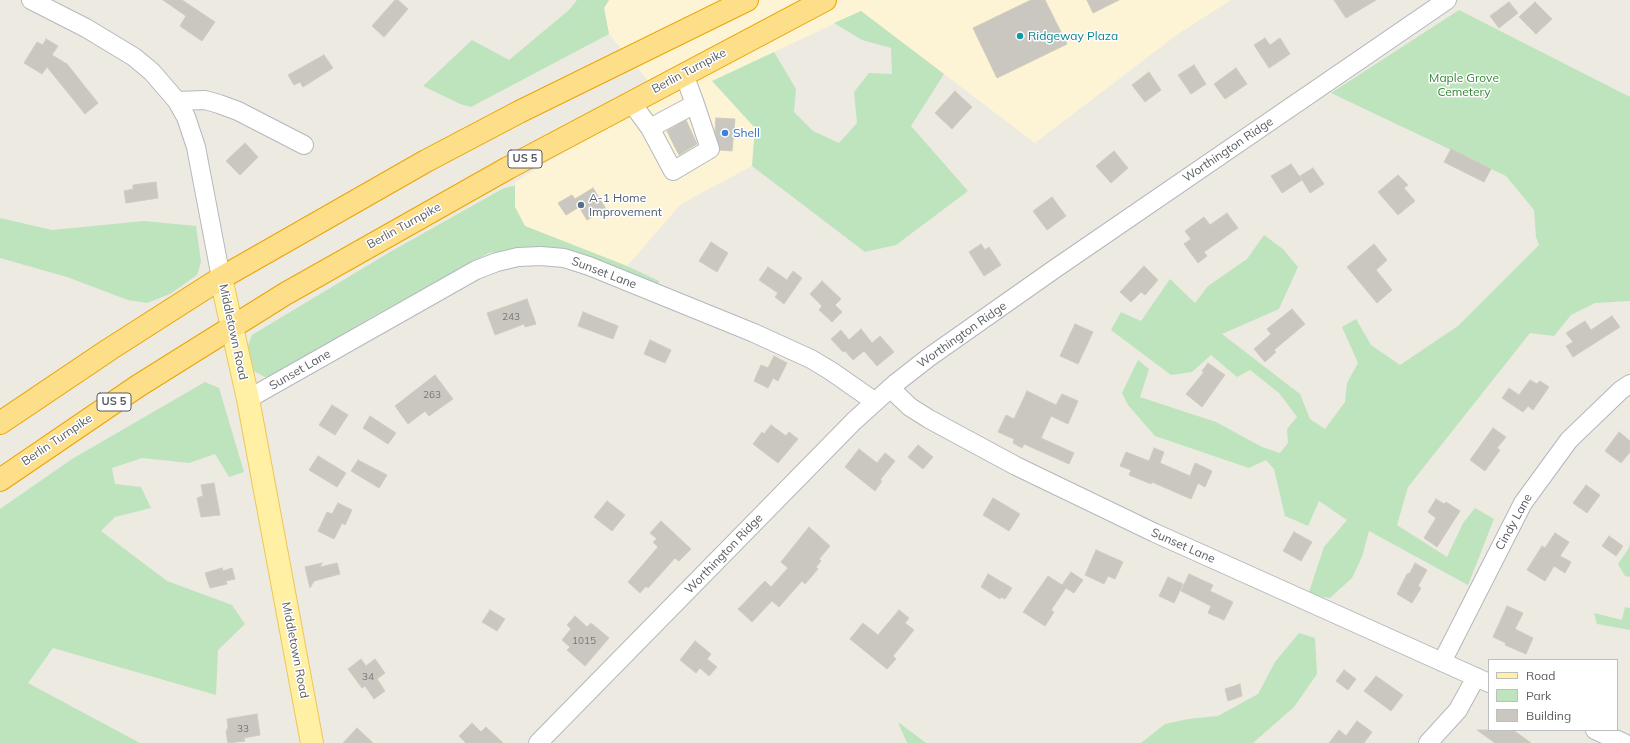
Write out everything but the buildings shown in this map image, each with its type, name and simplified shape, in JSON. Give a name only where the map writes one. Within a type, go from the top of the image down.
[{"type":"highway","points":[[0,423],[128,337],[221,278],[479,132],[747,0]]},
{"type":"highway","name":"Berlin Turnpike","points":[[0,480],[76,427],[231,327],[391,233],[631,102],[825,0]]},
{"type":"main road","name":"Middletown Road","points":[[221,278],[248,399],[312,743]]},
{"type":"street","name":"Middletown Road","points":[[31,0],[86,28],[134,57],[152,72],[177,101],[186,116],[196,147],[221,278]]},
{"type":"street","name":"Worthington Ridge","points":[[538,743],[874,402],[890,388],[928,358],[1056,268],[1447,0]]},
{"type":"street","points":[[631,102],[668,149],[673,171],[710,149],[698,132],[695,104],[684,74]]},
{"type":"street","points":[[177,101],[205,100],[220,104],[238,111],[304,145]]},
{"type":"street","points":[[650,128],[695,104]]},
{"type":"street","name":"Sunset Lane","points":[[248,399],[476,270],[497,262],[518,257],[541,256],[564,258],[589,266],[754,333],[811,359],[831,371],[874,402]]},
{"type":"street","name":"Cindy Lane","points":[[1442,662],[1523,504],[1569,440],[1621,390],[1630,384]]},
{"type":"street","name":"Sunset Lane","points":[[890,388],[910,407],[929,420],[1016,466],[1155,533],[1483,680]]},
{"type":"street","points":[[1428,743],[1483,680]]},
{"type":"street","points":[[1597,731],[1624,743]]},
{"type":"shaded area","points":[[609,0],[1231,0],[1178,34],[1035,143],[861,11],[713,81],[755,128],[752,166],[681,204],[627,266],[525,226],[515,207],[515,182],[659,94],[609,34],[604,8]]},
{"type":"green space","points":[[577,0],[609,0],[604,8],[609,34],[471,107],[460,104],[423,86],[472,40],[509,60],[569,10]]},
{"type":"green space","name":"Maple Grove Cemetery","points":[[1459,10],[1630,97],[1630,301],[1595,303],[1571,315],[1554,336],[1530,333],[1408,487],[1397,525],[1447,557],[1463,523],[1475,508],[1494,519],[1468,585],[1369,531],[1362,557],[1352,578],[1330,598],[1308,595],[1324,547],[1347,520],[1319,501],[1308,526],[1285,516],[1274,469],[1266,460],[1249,468],[1155,436],[1128,405],[1122,393],[1138,360],[1149,369],[1140,397],[1216,422],[1262,447],[1280,453],[1288,443],[1287,429],[1297,417],[1279,393],[1250,370],[1237,377],[1211,355],[1192,372],[1171,375],[1111,330],[1121,312],[1141,321],[1170,279],[1195,303],[1208,286],[1247,259],[1264,235],[1283,249],[1298,267],[1279,309],[1222,334],[1300,394],[1310,419],[1325,429],[1345,402],[1347,383],[1358,363],[1342,327],[1356,319],[1371,345],[1400,365],[1458,326],[1539,245],[1536,237],[1534,210],[1506,176],[1331,93]]},
{"type":"green space","points":[[861,11],[944,74],[911,126],[968,191],[896,245],[865,252],[752,166],[755,128],[712,81],[774,52],[796,89],[794,112],[813,131],[839,143],[857,123],[854,92],[869,73],[892,74],[891,48],[862,40],[834,23]]},
{"type":"green space","points":[[515,186],[515,207],[525,226],[627,266],[659,281],[658,284],[566,250],[528,247],[489,253],[370,318],[280,374],[265,377],[254,371],[247,348],[252,335],[390,252],[504,188]]},
{"type":"green space","points":[[0,218],[52,230],[144,221],[196,226],[201,262],[197,275],[170,294],[147,303],[128,300],[67,277],[0,258]]},
{"type":"green space","points":[[205,382],[219,388],[244,472],[229,477],[215,454],[189,463],[142,458],[112,468],[115,484],[141,487],[151,508],[115,517],[101,531],[167,581],[232,605],[245,624],[218,650],[216,695],[53,648],[28,683],[140,743],[0,743],[0,509],[72,459]]},
{"type":"green space","points":[[1630,543],[1630,577],[1625,576],[1618,564],[1629,548]]},
{"type":"green space","points":[[1625,607],[1630,608],[1630,630],[1597,624],[1594,613],[1622,620]]},
{"type":"green space","points":[[1299,633],[1315,638],[1317,674],[1294,707],[1253,743],[1141,743],[1165,724],[1188,719],[1218,716],[1258,694],[1275,662]]},
{"type":"green space","points":[[898,722],[926,743],[907,743]]},
{"type":"tunnel","points":[[674,145],[694,134]]},
{"type":"place","name":"Ridgeway Plaza","points":[[1020,36]]},
{"type":"place","name":"Shell","points":[[725,133]]},
{"type":"place","name":"A-1 Home Improvement","points":[[581,205]]}]
